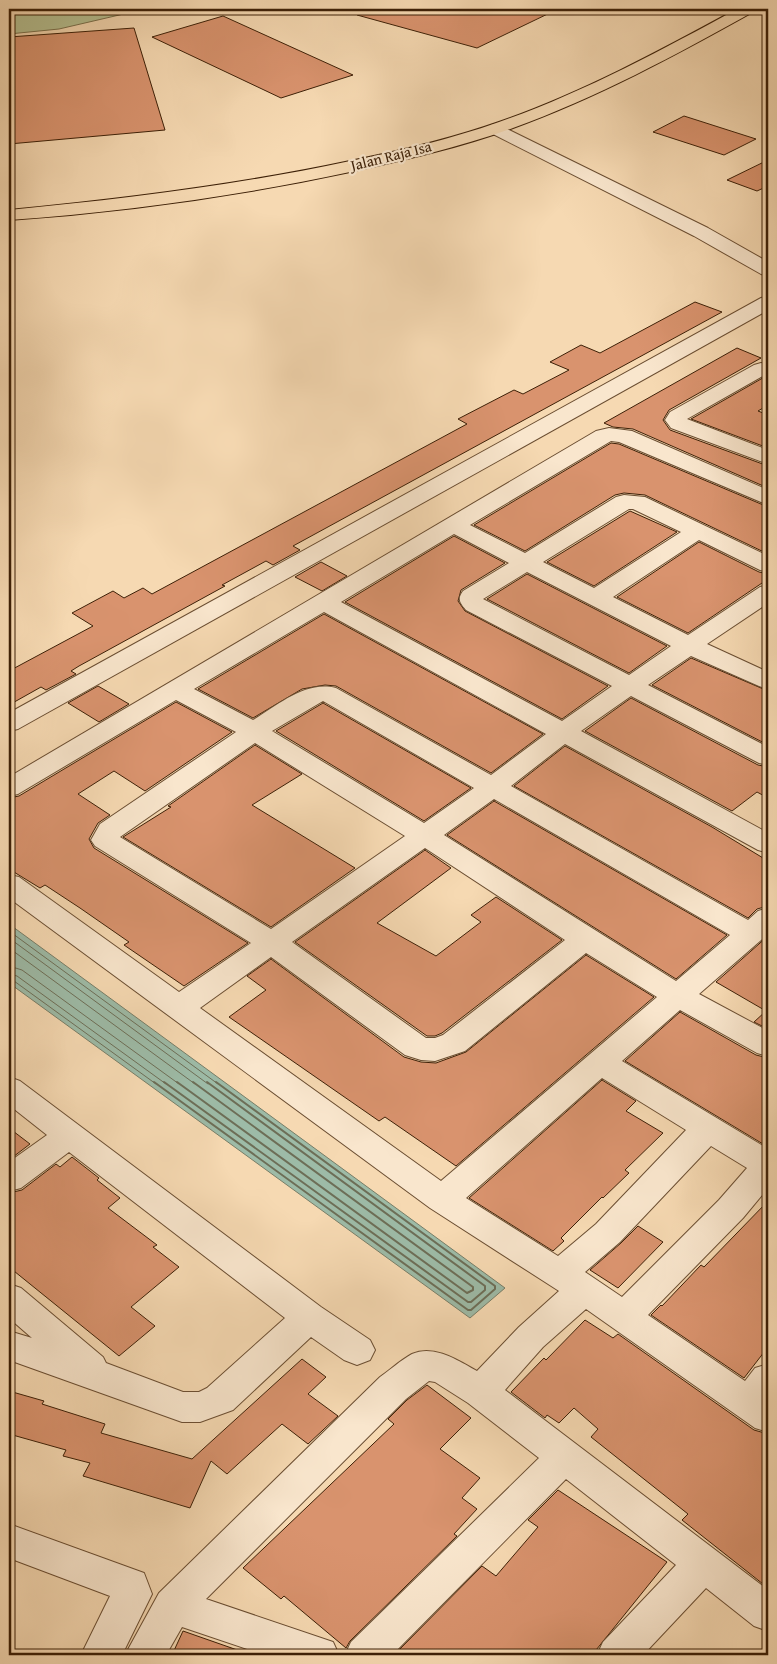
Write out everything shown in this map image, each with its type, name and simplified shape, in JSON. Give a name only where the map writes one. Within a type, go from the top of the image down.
[{"type":"main road","name":"Jalan Raja Isa","points":[[9,215],[120,204],[284,180],[396,156],[497,129],[620,77],[748,9]]},
{"type":"main road","points":[[537,95],[554,88],[575,96]]},
{"type":"main road","name":"Jalan Raja Isa","points":[[77,192],[156,184],[255,170],[401,138]]},
{"type":"street","points":[[497,129],[701,232],[768,270]]},
{"type":"street","points":[[9,723],[768,302]]},
{"type":"street","points":[[761,369],[677,416],[676,420],[679,423],[765,454]]},
{"type":"street","points":[[9,788],[609,434],[624,436],[768,498]]},
{"type":"street","points":[[768,565],[637,502],[624,502],[471,596],[471,601],[475,606],[768,757]]},
{"type":"street","points":[[453,525],[690,646],[768,681]]},
{"type":"street","points":[[595,598],[696,532]]},
{"type":"street","points":[[178,1008],[492,788],[562,732],[768,592]]},
{"type":"street","points":[[324,602],[768,844]]},
{"type":"street","points":[[174,689],[254,731],[424,835],[585,939],[678,996],[768,1045]]},
{"type":"street","points":[[442,1199],[759,926],[492,788],[327,693],[315,694],[254,731],[110,830],[105,840],[271,942],[416,1047],[435,1051],[454,1043],[585,939]]},
{"type":"street","points":[[9,884],[442,1199],[624,1317],[761,1400]]},
{"type":"street","points":[[601,1063],[768,1166],[731,1208],[624,1317]]},
{"type":"street","points":[[9,1089],[308,1317],[357,1350]]},
{"type":"street","points":[[481,1392],[531,1337],[608,1233],[708,1128]]},
{"type":"street","points":[[9,1179],[69,1135]]},
{"type":"street","points":[[9,1298],[100,1376]]},
{"type":"street","points":[[9,1345],[100,1376],[182,1407],[200,1407],[220,1399],[308,1317]]},
{"type":"street","points":[[145,1655],[173,1606],[393,1388],[424,1365],[443,1369],[481,1392],[768,1613]]},
{"type":"street","points":[[365,1655],[565,1456]]},
{"type":"street","points":[[9,1541],[130,1586],[132,1594],[100,1655]]},
{"type":"street","points":[[617,1655],[704,1563]]},
{"type":"street","points":[[173,1606],[320,1655]]},
{"type":"shaded area","points":[[9,9],[145,9],[59,29],[9,34]]},
{"type":"water","points":[[9,924],[505,1288],[470,1318],[9,983]]},
{"type":"building","points":[[358,9],[558,9],[477,48],[357,15]]},
{"type":"building","points":[[223,16],[353,75],[281,98],[152,37]]},
{"type":"building","points":[[134,28],[165,130],[9,144],[9,37]]},
{"type":"building","points":[[684,116],[756,139],[724,155],[653,132]]},
{"type":"building","points":[[768,160],[768,186],[757,191],[727,180]]},
{"type":"building","points":[[695,302],[722,312],[293,546],[300,550],[273,565],[266,561],[222,585],[225,586],[71,671],[76,674],[46,690],[41,687],[9,705],[9,671],[93,626],[72,613],[113,591],[124,598],[143,588],[152,594],[467,424],[458,419],[514,390],[523,394],[569,370],[550,362],[581,345],[600,353]]},
{"type":"building","points":[[737,348],[761,358],[669,410],[663,420],[670,430],[768,466],[768,488],[633,429],[613,427],[604,423]]},
{"type":"building","points":[[768,375],[768,405],[758,411],[768,415],[768,448],[691,419]]},
{"type":"building","points":[[611,443],[619,444],[768,507],[768,554],[645,495],[624,493],[615,495],[525,551],[474,525]]},
{"type":"building","points":[[630,511],[677,532],[594,586],[547,562]]},
{"type":"building","points":[[454,536],[505,563],[461,590],[458,601],[465,611],[608,686],[562,719],[345,602]]},
{"type":"building","points":[[699,542],[759,572],[768,574],[768,579],[688,633],[617,597]]},
{"type":"building","points":[[321,562],[347,576],[322,591],[295,577]]},
{"type":"building","points":[[527,574],[667,646],[629,673],[487,599]]},
{"type":"building","points":[[324,614],[543,734],[491,773],[336,686],[325,685],[302,689],[253,718],[198,689]]},
{"type":"building","points":[[691,658],[768,691],[768,745],[652,685]]},
{"type":"building","points":[[98,686],[129,704],[99,722],[68,703]]},
{"type":"building","points":[[631,698],[758,765],[768,767],[768,798],[757,792],[732,811],[585,731]]},
{"type":"building","points":[[176,702],[232,732],[145,791],[114,771],[78,794],[110,815],[98,823],[89,839],[94,848],[248,943],[184,986],[124,945],[129,942],[80,908],[45,885],[40,888],[9,869],[9,798],[19,796]]},
{"type":"building","points":[[323,703],[471,788],[424,821],[276,731]]},
{"type":"building","points":[[255,745],[302,774],[252,805],[355,868],[271,927],[123,837],[171,807],[168,806]]},
{"type":"building","points":[[565,746],[712,827],[768,861],[768,906],[757,909],[748,918],[514,786]]},
{"type":"building","points":[[494,801],[727,935],[676,979],[447,835]]},
{"type":"building","points":[[425,850],[451,868],[377,923],[436,956],[481,922],[471,915],[496,897],[562,940],[442,1033],[435,1036],[427,1036],[295,942]]},
{"type":"building","points":[[768,936],[768,1029],[754,1022],[766,1011],[716,982]]},
{"type":"building","points":[[586,955],[654,997],[456,1166],[385,1117],[379,1121],[229,1017],[266,990],[247,976],[271,959],[404,1057],[421,1062],[436,1063],[466,1052]]},
{"type":"building","points":[[680,1012],[756,1055],[768,1058],[768,1147],[625,1061]]},
{"type":"building","points":[[602,1080],[636,1101],[626,1111],[663,1133],[625,1170],[629,1173],[561,1238],[564,1241],[553,1251],[469,1198]]},
{"type":"building","points":[[9,1128],[30,1144],[9,1160]]},
{"type":"building","points":[[72,1157],[99,1178],[97,1180],[120,1198],[108,1208],[157,1245],[153,1247],[179,1267],[131,1307],[155,1326],[119,1356],[9,1267],[9,1193],[22,1190],[56,1164],[60,1167]]},
{"type":"building","points":[[768,1201],[768,1347],[744,1378],[651,1315],[701,1265],[704,1267]]},
{"type":"building","points":[[638,1226],[663,1242],[618,1288],[590,1270]]},
{"type":"building","points":[[585,1320],[613,1338],[618,1334],[754,1430],[768,1434],[768,1588],[682,1520],[688,1514],[591,1437],[598,1429],[574,1408],[559,1423],[547,1415],[545,1418],[511,1392]]},
{"type":"building","points":[[302,1359],[326,1377],[308,1394],[338,1416],[308,1444],[282,1424],[227,1474],[211,1461],[190,1508],[83,1476],[90,1463],[63,1456],[66,1450],[9,1434],[9,1391],[44,1401],[42,1404],[105,1424],[101,1433],[192,1459]]},
{"type":"building","points":[[427,1385],[471,1418],[440,1449],[480,1478],[462,1498],[477,1509],[454,1534],[457,1536],[350,1641],[346,1648],[284,1596],[281,1599],[243,1568],[394,1424],[388,1419],[407,1400]]},
{"type":"building","points":[[558,1490],[667,1562],[592,1655],[394,1655],[482,1566],[496,1576],[538,1527],[528,1520]]},
{"type":"building","points":[[183,1631],[243,1652],[243,1655],[172,1655]]}]
